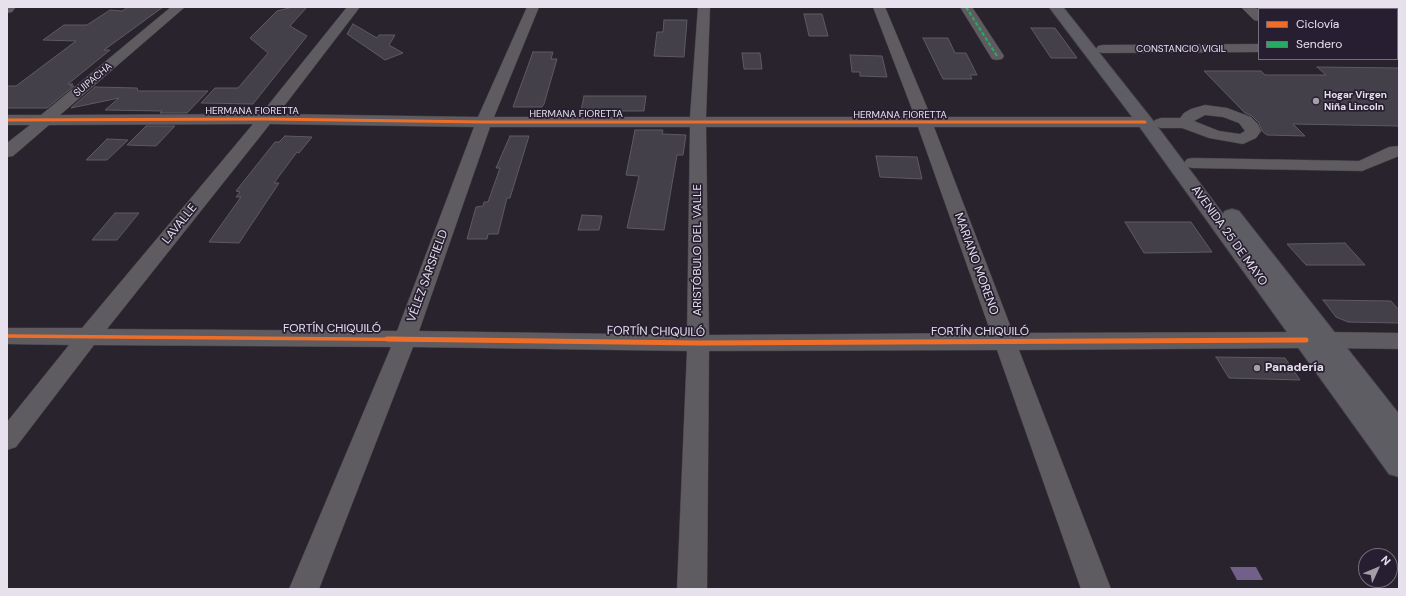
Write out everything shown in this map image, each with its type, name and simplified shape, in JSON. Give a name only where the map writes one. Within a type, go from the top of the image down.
[{"type":"main road","name":"AVENIDA 25 DE MAYO","points":[[1056,7],[1153,123],[1193,163],[1316,340],[1399,466]]},
{"type":"main road","name":"AVENIDA 25 DE MAYO","points":[[1070,7],[1103,49],[1153,123],[1316,340],[1399,432]]},
{"type":"street","name":"SUIPACHA","points":[[7,152],[179,7]]},
{"type":"street","name":"LAVALLE","points":[[7,440],[87,338],[266,119],[354,7]]},
{"type":"street","name":"VÉLEZ SARSFIELD","points":[[304,589],[405,339],[484,122],[533,7]]},
{"type":"street","name":"ARISTÓBULO DEL VALLE","points":[[692,589],[698,343],[698,122],[704,7]]},
{"type":"street","name":"MARIANO MORENO","points":[[879,7],[925,123],[1096,589]]},
{"type":"street","points":[[966,7],[997,56]]},
{"type":"street","points":[[1247,7],[1258,16]]},
{"type":"street","points":[[1310,7],[1399,8]]},
{"type":"street","name":"CONSTANCIO VIGIL","points":[[1103,49],[1258,48]]},
{"type":"street","name":"HERMANA FIORETTA","points":[[7,120],[266,119],[484,122],[1184,123]]},
{"type":"street","points":[[1193,163],[1362,166],[1395,151],[1399,151]]},
{"type":"street","name":"FORTÍN CHIQUILÓ","points":[[7,336],[698,343],[1316,340],[1399,341]]},
{"type":"shaded area","points":[[1230,567],[1256,567],[1263,580],[1237,580]]},
{"type":"building","points":[[128,7],[163,7],[104,50],[110,50],[68,84],[73,84],[70,86],[74,86],[47,108],[7,108],[7,86],[16,86],[76,41],[43,40],[64,25],[87,25],[110,10],[122,11]]},
{"type":"building","points":[[293,7],[307,7],[290,26],[307,36],[253,104],[201,103],[215,88],[238,88],[268,53],[250,38],[277,11]]},
{"type":"building","points":[[804,14],[822,14],[828,36],[809,36]]},
{"type":"building","points":[[664,20],[687,20],[684,57],[654,56],[657,32],[663,32]]},
{"type":"building","points":[[353,24],[377,38],[379,35],[395,35],[389,45],[403,53],[385,60],[347,34]]},
{"type":"building","points":[[1031,28],[1055,28],[1077,58],[1051,58]]},
{"type":"building","points":[[923,38],[948,38],[955,53],[966,53],[977,75],[970,75],[972,79],[943,79]]},
{"type":"building","points":[[533,52],[553,52],[551,59],[557,59],[544,104],[542,107],[513,107]]},
{"type":"building","points":[[742,53],[760,53],[762,69],[744,69]]},
{"type":"building","points":[[850,55],[882,56],[887,77],[860,76],[860,72],[852,72]]},
{"type":"building","name":"Hogar Virgen Niña Lincoln","points":[[1317,67],[1399,68],[1399,126],[1293,124],[1305,136],[1267,135],[1262,131],[1259,123],[1252,116],[1245,113],[1204,71],[1261,71],[1265,75],[1326,75]]},
{"type":"building","points":[[95,87],[137,88],[138,91],[208,91],[187,113],[105,110],[119,98],[71,108]]},
{"type":"building","points":[[584,96],[646,96],[644,111],[581,111]]},
{"type":"building","points":[[146,126],[175,126],[156,146],[127,145]]},
{"type":"building","points":[[635,130],[663,130],[662,134],[686,135],[683,155],[677,155],[664,230],[627,228],[639,176],[626,175]]},
{"type":"building","points":[[285,136],[312,137],[299,153],[297,152],[274,183],[279,183],[239,243],[209,242],[241,197],[236,197],[240,192],[236,191],[275,142],[279,142]]},
{"type":"building","points":[[510,136],[529,136],[510,198],[507,198],[498,234],[488,234],[487,239],[467,239],[476,207],[483,206],[484,202],[488,202],[500,168],[496,168]]},
{"type":"building","points":[[107,139],[128,140],[107,160],[86,160]]},
{"type":"building","points":[[876,156],[917,157],[922,179],[880,177]]},
{"type":"building","points":[[115,213],[139,213],[117,240],[92,240]]},
{"type":"building","points":[[582,215],[602,216],[599,230],[578,230]]},
{"type":"building","points":[[1125,222],[1191,222],[1212,252],[1144,253]]},
{"type":"building","points":[[1345,243],[1365,265],[1306,265],[1287,244]]},
{"type":"building","points":[[1323,300],[1391,301],[1399,310],[1399,323],[1348,322],[1336,317]]},
{"type":"building","name":"Panadería","points":[[1216,357],[1285,358],[1300,380],[1229,378]]},
{"type":"marked path","points":[[966,7],[997,56]]},
{"type":"cycle path","points":[[7,120],[266,119],[484,122],[1145,122]]},
{"type":"cycle path","points":[[7,336],[698,343],[1306,340]]},
{"type":"place","name":"Hogar Virgen Niña Lincoln","points":[[1316,101]]},
{"type":"place","name":"Panadería","points":[[1257,368]]}]
